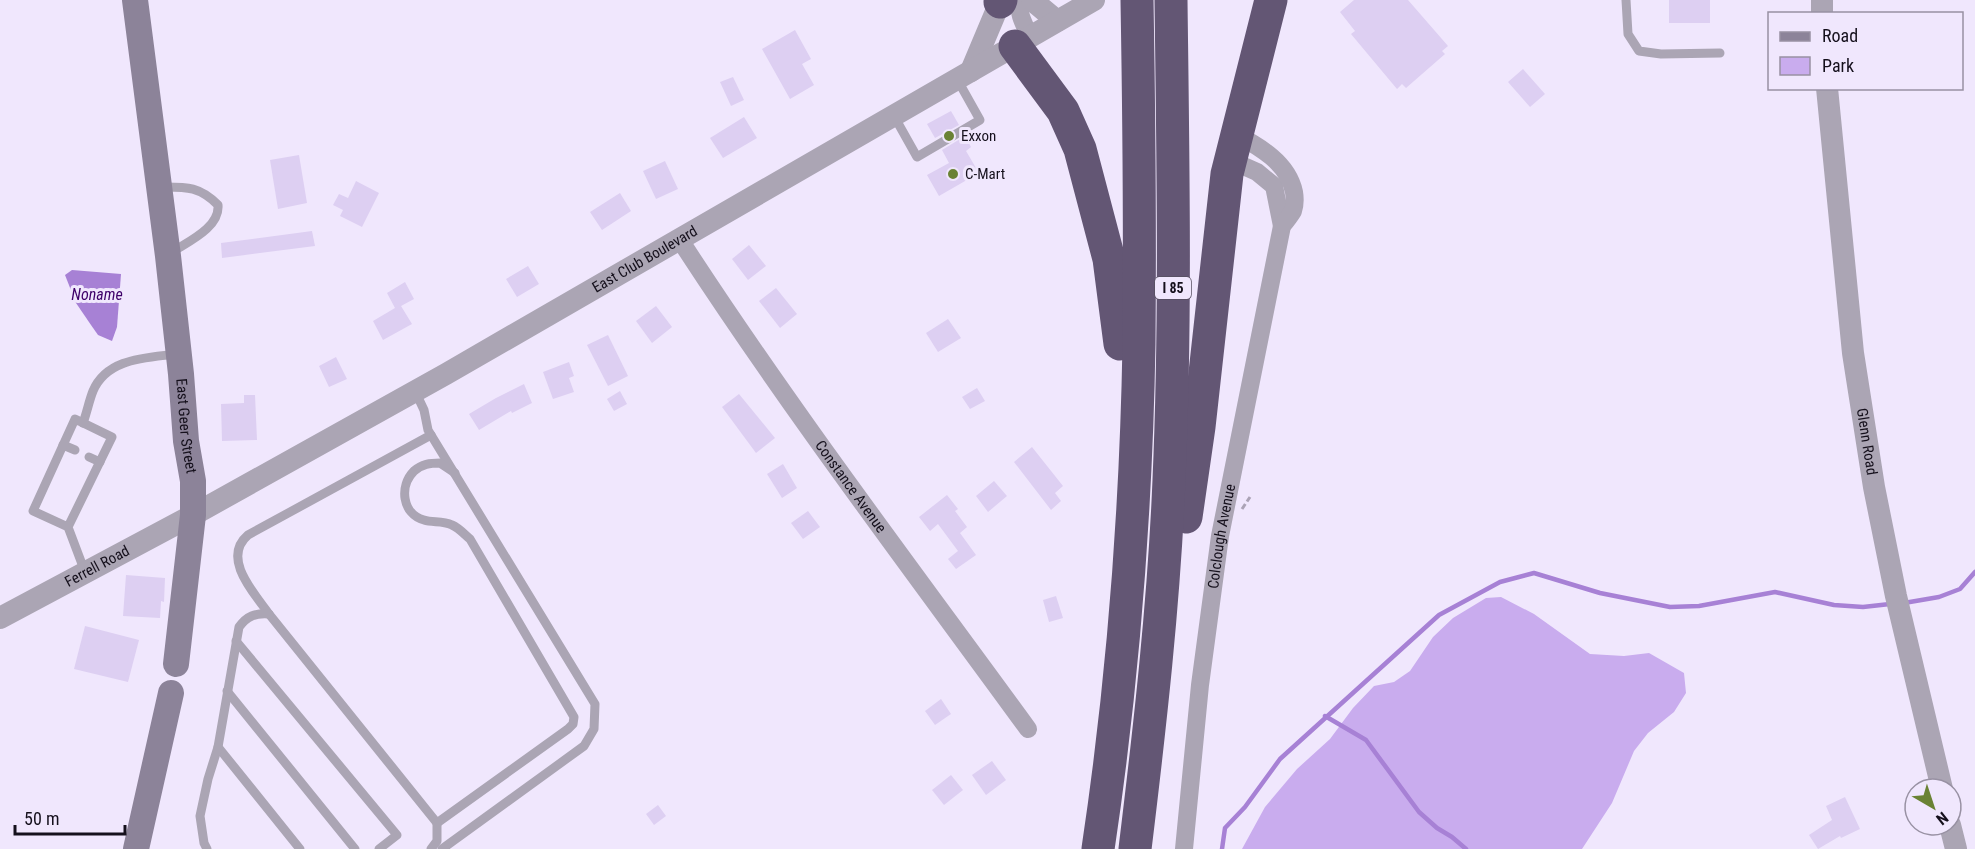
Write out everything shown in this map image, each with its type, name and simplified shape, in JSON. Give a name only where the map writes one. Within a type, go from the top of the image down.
[{"type":"highway","name":"I 85","points":[[1098,849],[1121,658],[1134,479],[1139,346],[1137,0]]},
{"type":"highway","name":"I 85","points":[[1135,849],[1154,685],[1169,483],[1173,346],[1171,0]]},
{"type":"highway","points":[[1163,576],[1181,550],[1199,427],[1233,148],[1271,0]]},
{"type":"highway","points":[[1022,41],[1063,111],[1080,149],[1103,231],[1114,286],[1134,479]]},
{"type":"main road","name":"East Geer Street","points":[[135,0],[168,256],[186,441],[193,481],[193,514],[176,664]]},
{"type":"main road","name":"East Geer Street","points":[[136,849],[171,693]]},
{"type":"street","points":[[1032,0],[1058,21]]},
{"type":"street","name":"East Club Boulevard","points":[[193,514],[680,240],[1094,0]]},
{"type":"street","points":[[1233,148],[1227,146],[1224,140],[1223,124],[1257,0]]},
{"type":"street","points":[[1005,1],[1005,31],[1022,41]]},
{"type":"street","points":[[964,75],[1005,1]]},
{"type":"street","name":"Glenn Road","points":[[1827,90],[1853,353],[1874,487],[1896,596],[1939,777]]},
{"type":"street","name":"Colclough Avenue","points":[[1233,148],[1274,186],[1282,226]]},
{"type":"street","name":"Colclough Avenue","points":[[1184,849],[1200,685],[1220,536],[1282,226],[1294,205],[1293,188],[1287,174],[1266,153],[1233,148]]},
{"type":"street","name":"Constance Avenue","points":[[680,240],[735,324],[1028,729]]},
{"type":"street","name":"Ferrell Road","points":[[0,618],[193,514]]},
{"type":"street","name":"East Geer Street","points":[[171,693],[176,664]]},
{"type":"lane","points":[[1626,0],[1628,34],[1639,51],[1660,54],[1720,53]]},
{"type":"lane","points":[[894,116],[917,157],[980,120],[964,75]]},
{"type":"lane","points":[[159,188],[190,187],[209,196],[218,205],[218,212],[206,230],[168,256]]},
{"type":"lane","points":[[83,423],[93,391],[101,379],[114,367],[131,360],[179,354]]},
{"type":"lane","points":[[415,390],[431,435],[595,704],[594,729],[584,746],[442,849]]},
{"type":"lane","points":[[68,527],[112,437],[75,419],[33,511],[68,527],[85,572]]},
{"type":"lane","points":[[431,435],[243,539],[237,560],[240,569],[269,614],[437,823],[437,841],[431,849]]},
{"type":"lane","points":[[63,445],[75,450]]},
{"type":"lane","points":[[88,457],[100,462]]},
{"type":"lane","points":[[437,823],[568,729],[573,724],[574,717],[470,539],[446,522],[420,519],[407,505],[404,498],[405,483],[415,470],[421,466],[440,464],[454,473]]},
{"type":"lane","points":[[54,465],[65,470]]},
{"type":"lane","points":[[79,477],[90,482]]},
{"type":"lane","points":[[46,482],[57,487]]},
{"type":"lane","points":[[72,494],[82,499]]},
{"type":"lane","points":[[207,849],[200,816],[208,778],[218,747],[238,627],[246,618],[253,615],[269,614]]},
{"type":"lane","points":[[236,641],[397,835],[379,849]]},
{"type":"lane","points":[[227,691],[355,849]]},
{"type":"lane","points":[[218,747],[300,849]]},
{"type":"green space","points":[[1501,597],[1534,614],[1590,654],[1624,656],[1649,653],[1684,673],[1686,693],[1674,712],[1648,733],[1634,751],[1612,803],[1582,849],[1242,849],[1265,807],[1297,769],[1330,739],[1353,708],[1374,686],[1394,682],[1410,671],[1433,637],[1453,618],[1486,598]]},
{"type":"water","name":"Noname","points":[[72,270],[121,274],[117,327],[112,341],[98,335],[76,303],[65,275]]},
{"type":"building","points":[[1354,0],[1408,0],[1448,46],[1442,51],[1445,54],[1406,88],[1402,84],[1397,89],[1351,34],[1355,31],[1340,12]]},
{"type":"building","points":[[1669,0],[1710,0],[1710,23],[1669,23]]},
{"type":"building","points":[[795,30],[811,59],[802,64],[814,85],[790,99],[762,49]]},
{"type":"building","points":[[1523,69],[1545,94],[1530,107],[1508,82]]},
{"type":"building","points":[[733,77],[744,100],[731,106],[720,82]]},
{"type":"building","points":[[951,111],[959,125],[935,138],[927,124]]},
{"type":"building","points":[[744,117],[757,138],[723,158],[710,138]]},
{"type":"building","name":"C-Mart","points":[[965,136],[971,147],[966,151],[979,173],[939,196],[927,175],[949,163],[942,150]]},
{"type":"building","points":[[299,155],[307,203],[278,209],[270,160]]},
{"type":"building","points":[[665,161],[678,189],[656,199],[643,171]]},
{"type":"building","points":[[356,181],[379,193],[362,227],[340,216],[343,210],[333,205],[339,194],[348,198]]},
{"type":"building","points":[[620,193],[631,211],[602,230],[590,212]]},
{"type":"building","points":[[312,231],[315,246],[222,258],[221,243]]},
{"type":"building","points":[[749,245],[766,266],[748,280],[732,259]]},
{"type":"building","points":[[528,266],[539,284],[517,297],[506,279]]},
{"type":"building","points":[[405,282],[414,299],[401,306],[412,324],[383,340],[373,321],[395,308],[387,293]]},
{"type":"building","points":[[776,288],[797,314],[780,328],[759,301]]},
{"type":"building","points":[[656,306],[672,327],[652,343],[636,321]]},
{"type":"building","points":[[948,319],[961,338],[938,352],[926,333]]},
{"type":"building","points":[[608,335],[628,376],[608,386],[587,345]]},
{"type":"building","points":[[336,357],[347,379],[329,387],[319,366]]},
{"type":"building","points":[[569,362],[574,376],[569,378],[574,392],[553,399],[543,372]]},
{"type":"building","points":[[524,384],[532,403],[512,413],[511,411],[479,430],[469,414]]},
{"type":"building","points":[[977,388],[985,401],[970,409],[962,397]]},
{"type":"building","points":[[620,391],[627,404],[614,411],[607,399]]},
{"type":"building","points":[[739,394],[775,438],[756,453],[722,407]]},
{"type":"building","points":[[244,395],[255,395],[257,440],[222,441],[221,404],[244,403]]},
{"type":"building","points":[[1032,447],[1063,486],[1055,493],[1061,501],[1051,510],[1014,462]]},
{"type":"building","points":[[783,464],[797,488],[782,498],[767,474]]},
{"type":"building","points":[[994,481],[1007,496],[988,512],[976,496]]},
{"type":"building","points":[[947,495],[958,509],[955,511],[967,527],[960,533],[976,555],[956,569],[948,559],[958,551],[938,524],[930,531],[919,517]]},
{"type":"building","points":[[808,511],[820,527],[803,539],[791,523]]},
{"type":"building","points":[[126,575],[165,578],[164,602],[161,601],[160,618],[123,616]]},
{"type":"building","points":[[1056,596],[1063,618],[1049,622],[1043,600]]},
{"type":"building","points":[[85,626],[139,640],[128,682],[74,669]]},
{"type":"building","points":[[941,699],[951,714],[935,725],[925,711]]},
{"type":"building","points":[[992,761],[1006,780],[986,795],[972,775]]},
{"type":"building","points":[[951,775],[963,790],[944,805],[932,790]]},
{"type":"building","points":[[1845,797],[1860,829],[1841,838],[1840,836],[1818,849],[1809,835],[1832,820],[1826,806]]},
{"type":"building","points":[[658,805],[666,816],[654,825],[646,814]]},
{"type":"waterway","points":[[1904,603],[1939,597],[1960,589],[1975,572]]},
{"type":"waterway","points":[[1222,849],[1225,828],[1245,807],[1280,759],[1439,615],[1500,582],[1534,573],[1600,593],[1670,607],[1699,606],[1775,592],[1834,605],[1863,607],[1890,604]]},
{"type":"waterway","points":[[1325,716],[1366,740],[1419,812],[1466,849]]},
{"type":"place","name":"Exxon","points":[[949,136]]},
{"type":"place","name":"C-Mart","points":[[953,174]]}]
